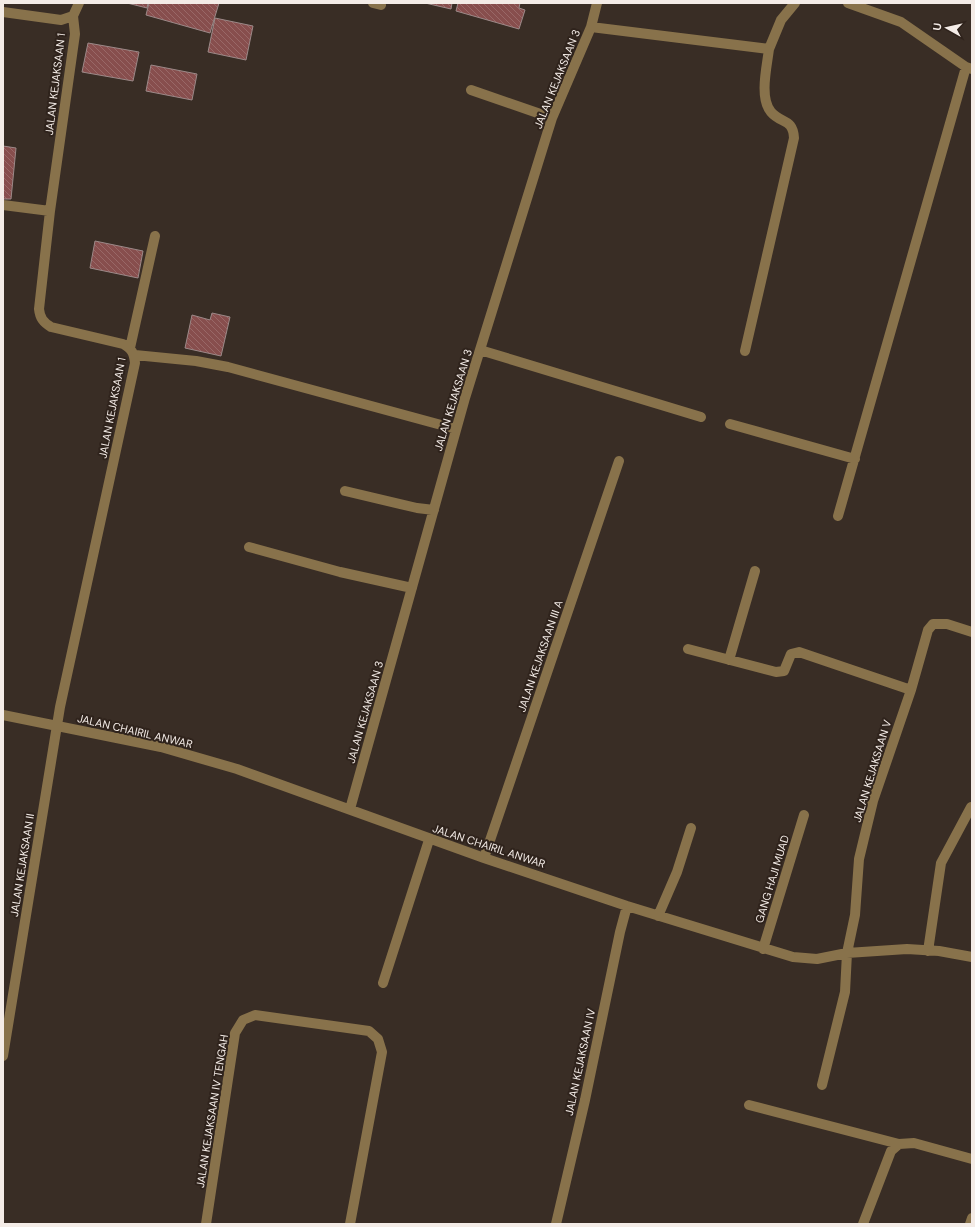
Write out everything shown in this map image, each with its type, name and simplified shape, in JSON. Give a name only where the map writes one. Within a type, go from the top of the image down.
[{"type":"street","points":[[3,12],[61,20],[73,16],[79,3]]},
{"type":"street","name":"JALAN KEJAKSAAN 3","points":[[350,809],[456,429],[480,350],[552,118],[591,27],[597,3]]},
{"type":"street","points":[[745,351],[794,138],[794,129],[788,123],[770,112],[767,103],[764,91],[769,49],[780,20],[795,3]]},
{"type":"street","points":[[838,516],[969,68],[901,22],[848,3]]},
{"type":"street","name":"JALAN KEJAKSAAN 1","points":[[57,726],[135,363],[132,352],[123,344],[51,327],[44,323],[40,317],[39,309],[50,211],[75,34],[73,16]]},
{"type":"street","points":[[591,27],[769,49]]},
{"type":"street","points":[[471,90],[552,118]]},
{"type":"street","points":[[3,205],[50,211]]},
{"type":"street","points":[[154,236],[132,352],[228,366],[456,429]]},
{"type":"street","points":[[480,350],[701,417]]},
{"type":"street","points":[[730,424],[855,459]]},
{"type":"street","name":"JALAN KEJAKSAAN III A","points":[[484,858],[619,461]]},
{"type":"street","points":[[345,491],[417,508],[434,510]]},
{"type":"street","points":[[249,547],[412,588]]},
{"type":"street","points":[[729,660],[755,571]]},
{"type":"street","name":"JALAN KEJAKSAAN V","points":[[822,1085],[846,992],[847,952],[854,915],[859,859],[873,801],[911,690],[928,630],[933,624],[947,624],[972,632]]},
{"type":"street","points":[[688,649],[781,672],[786,666],[791,654],[799,652],[911,690]]},
{"type":"street","name":"JALAN CHAIRIL ANWAR","points":[[3,715],[168,749],[237,769],[350,809],[429,840],[658,916],[793,957],[817,959],[847,952],[907,949],[972,957]]},
{"type":"street","name":"JALAN KEJAKSAAN II","points":[[3,1056],[57,726]]},
{"type":"street","points":[[928,951],[941,863],[971,807]]},
{"type":"street","name":"GANG HAJI MUAD","points":[[763,949],[804,815]]},
{"type":"street","points":[[658,916],[677,872],[691,828]]},
{"type":"street","points":[[383,984],[429,840]]},
{"type":"street","name":"JALAN KEJAKSAAN IV","points":[[556,1224],[585,1100],[620,932],[627,906]]},
{"type":"street","name":"JALAN KEJAKSAAN IV TENGAH","points":[[206,1224],[235,1033],[242,1020],[255,1015],[369,1031],[378,1039],[382,1052],[350,1224]]},
{"type":"street","points":[[749,1105],[899,1144],[914,1143],[972,1159]]},
{"type":"street","points":[[863,1224],[891,1151],[899,1144]]},
{"type":"street","points":[[970,1224],[972,1218]]},
{"type":"building","points":[[127,3],[148,3],[147,8]]},
{"type":"building","points":[[149,3],[219,3],[210,33],[146,15]]},
{"type":"building","points":[[425,3],[452,3],[451,9]]},
{"type":"building","points":[[458,3],[520,3],[519,8],[525,10],[519,29],[456,11]]},
{"type":"building","points":[[215,18],[253,26],[246,60],[208,52]]},
{"type":"building","points":[[88,43],[139,52],[133,81],[82,72]]},
{"type":"building","points":[[151,65],[197,74],[192,100],[146,91]]},
{"type":"building","points":[[3,146],[16,148],[11,199],[3,199]]},
{"type":"building","points":[[95,241],[143,251],[138,278],[90,268]]},
{"type":"building","points":[[212,313],[230,317],[221,356],[185,348],[192,315],[210,320]]}]
